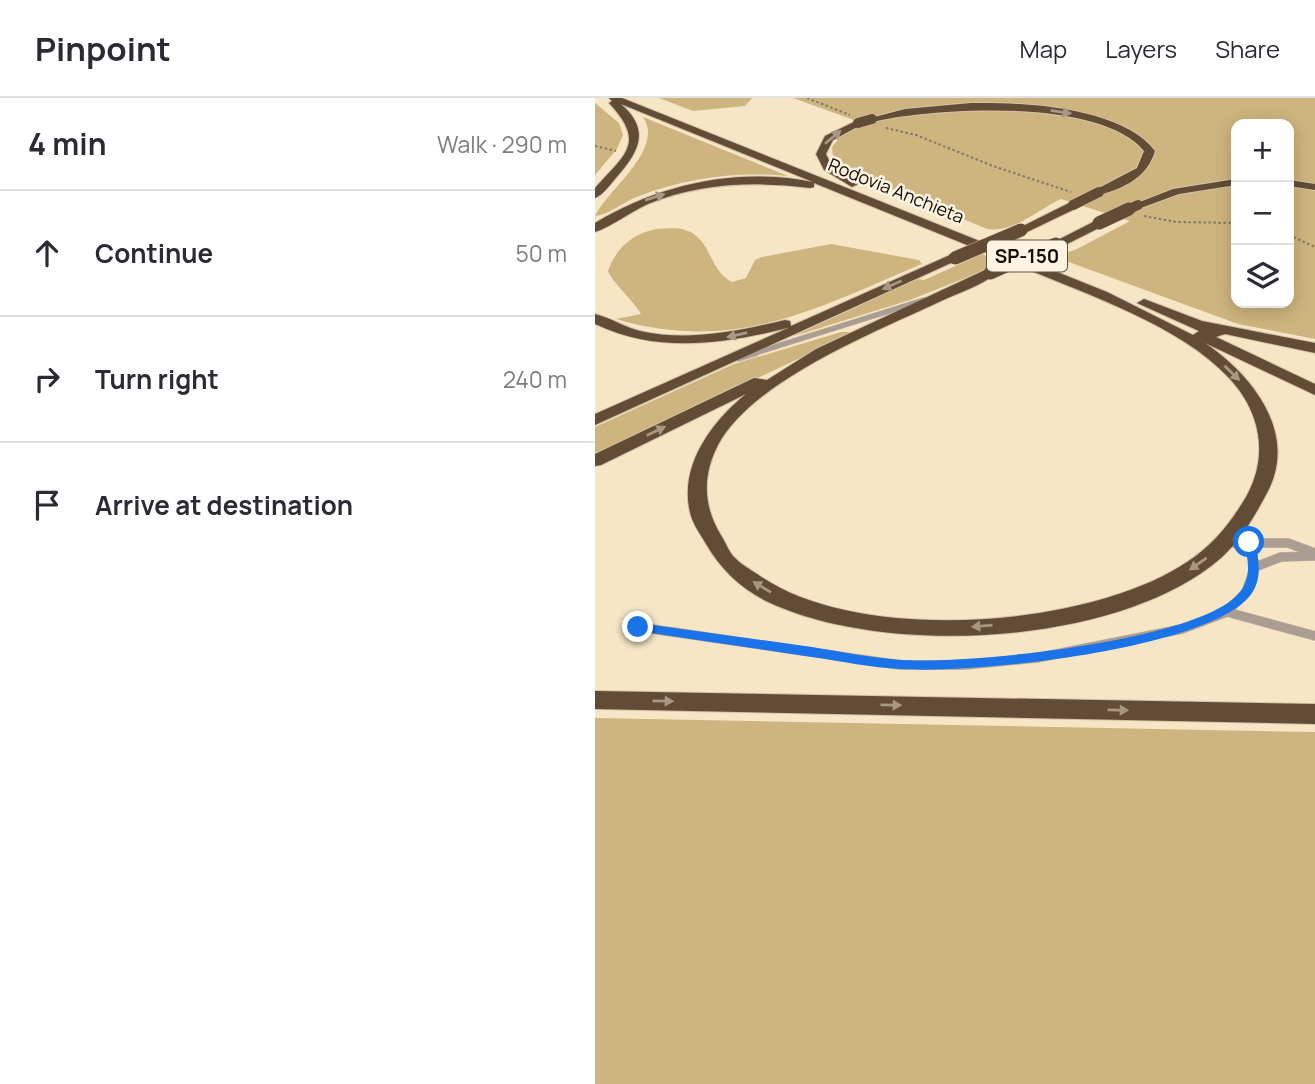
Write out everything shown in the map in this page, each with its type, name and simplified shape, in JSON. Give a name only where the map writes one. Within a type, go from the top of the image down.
[{"type":"highway","points":[[595,195],[628,154],[636,137],[635,124],[630,115],[607,98]]},
{"type":"highway","name":"Rodovia Anchieta","points":[[614,98],[1192,322],[1315,378]]},
{"type":"highway","name":"Rodovia Anchieta","points":[[630,98],[1184,327],[1315,390]]},
{"type":"highway","points":[[595,420],[1021,230],[1073,199],[1099,192],[1136,173],[1147,163],[1149,155],[1145,145],[1134,135],[1097,120],[1043,110],[977,106],[925,109],[875,123],[857,120],[829,138],[821,154],[828,168],[858,192]]},
{"type":"highway","points":[[595,229],[648,199],[705,184],[774,180],[858,192]]},
{"type":"highway","points":[[595,461],[947,292],[1099,223],[1177,191],[1231,183]]},
{"type":"highway","points":[[1294,184],[1315,187]]},
{"type":"highway","points":[[834,346],[746,403],[728,419],[715,436],[699,472],[698,509],[704,530],[719,554],[751,581],[787,601],[848,620],[886,625],[964,628],[1097,609],[1136,598],[1192,568],[1225,542],[1264,482],[1269,464],[1267,431],[1255,400],[1243,384],[1213,355],[1174,332],[1089,290]]},
{"type":"highway","points":[[595,317],[618,329],[657,338],[722,339],[796,321],[850,304]]},
{"type":"highway","points":[[1192,322],[1270,341],[1315,348]]},
{"type":"highway","points":[[595,700],[1315,714]]},
{"type":"lane","points":[[726,362],[947,292]]},
{"type":"lane","points":[[638,627],[866,661],[965,665],[1036,658],[1182,629],[1227,611],[1247,593],[1255,567],[1243,518]]},
{"type":"lane","points":[[1225,542],[1288,542],[1315,555]]},
{"type":"lane","points":[[1255,567],[1281,556],[1315,555]]},
{"type":"lane","points":[[1227,611],[1315,636]]},
{"type":"lane","points":[[1269,713],[1315,708]]},
{"type":"path","points":[[807,98],[857,120]]},
{"type":"path","points":[[875,123],[916,135],[1073,199]]},
{"type":"path","points":[[595,146],[628,154]]},
{"type":"path","points":[[1137,209],[1176,222],[1231,223]]},
{"type":"path","points":[[1294,237],[1315,247]]},
{"type":"shaded area","points":[[659,98],[752,98],[745,106],[693,111]]},
{"type":"shaded area","points":[[793,98],[1315,98],[1315,339],[1238,324],[1055,257],[1077,249],[1130,221],[1061,199],[1007,228],[987,229],[842,168],[833,159],[832,147],[841,136],[865,124]]},
{"type":"shaded area","points":[[595,103],[619,123],[623,135],[617,149],[595,175]]},
{"type":"shaded area","points":[[643,117],[788,176],[751,174],[693,180],[639,196],[595,216],[641,155],[647,142],[648,129]]},
{"type":"shaded area","points":[[657,229],[678,229],[694,234],[718,270],[732,282],[746,278],[755,260],[762,257],[831,244],[919,260],[922,264],[810,310],[773,322],[737,329],[659,329],[616,319],[641,314],[610,275],[608,271],[611,263],[633,238]]},
{"type":"shaded area","points":[[982,254],[997,261],[980,272],[910,300],[791,337],[917,279],[924,280]]},
{"type":"shaded area","points":[[841,332],[855,332],[595,455],[595,427],[734,364]]},
{"type":"shaded area","points":[[595,718],[1315,732],[1315,1084],[595,1084]]},
{"type":"route","points":[[638,627],[900,665],[965,665],[1036,658],[1182,629],[1206,622],[1227,611],[1247,593],[1255,567],[1249,542]]}]
